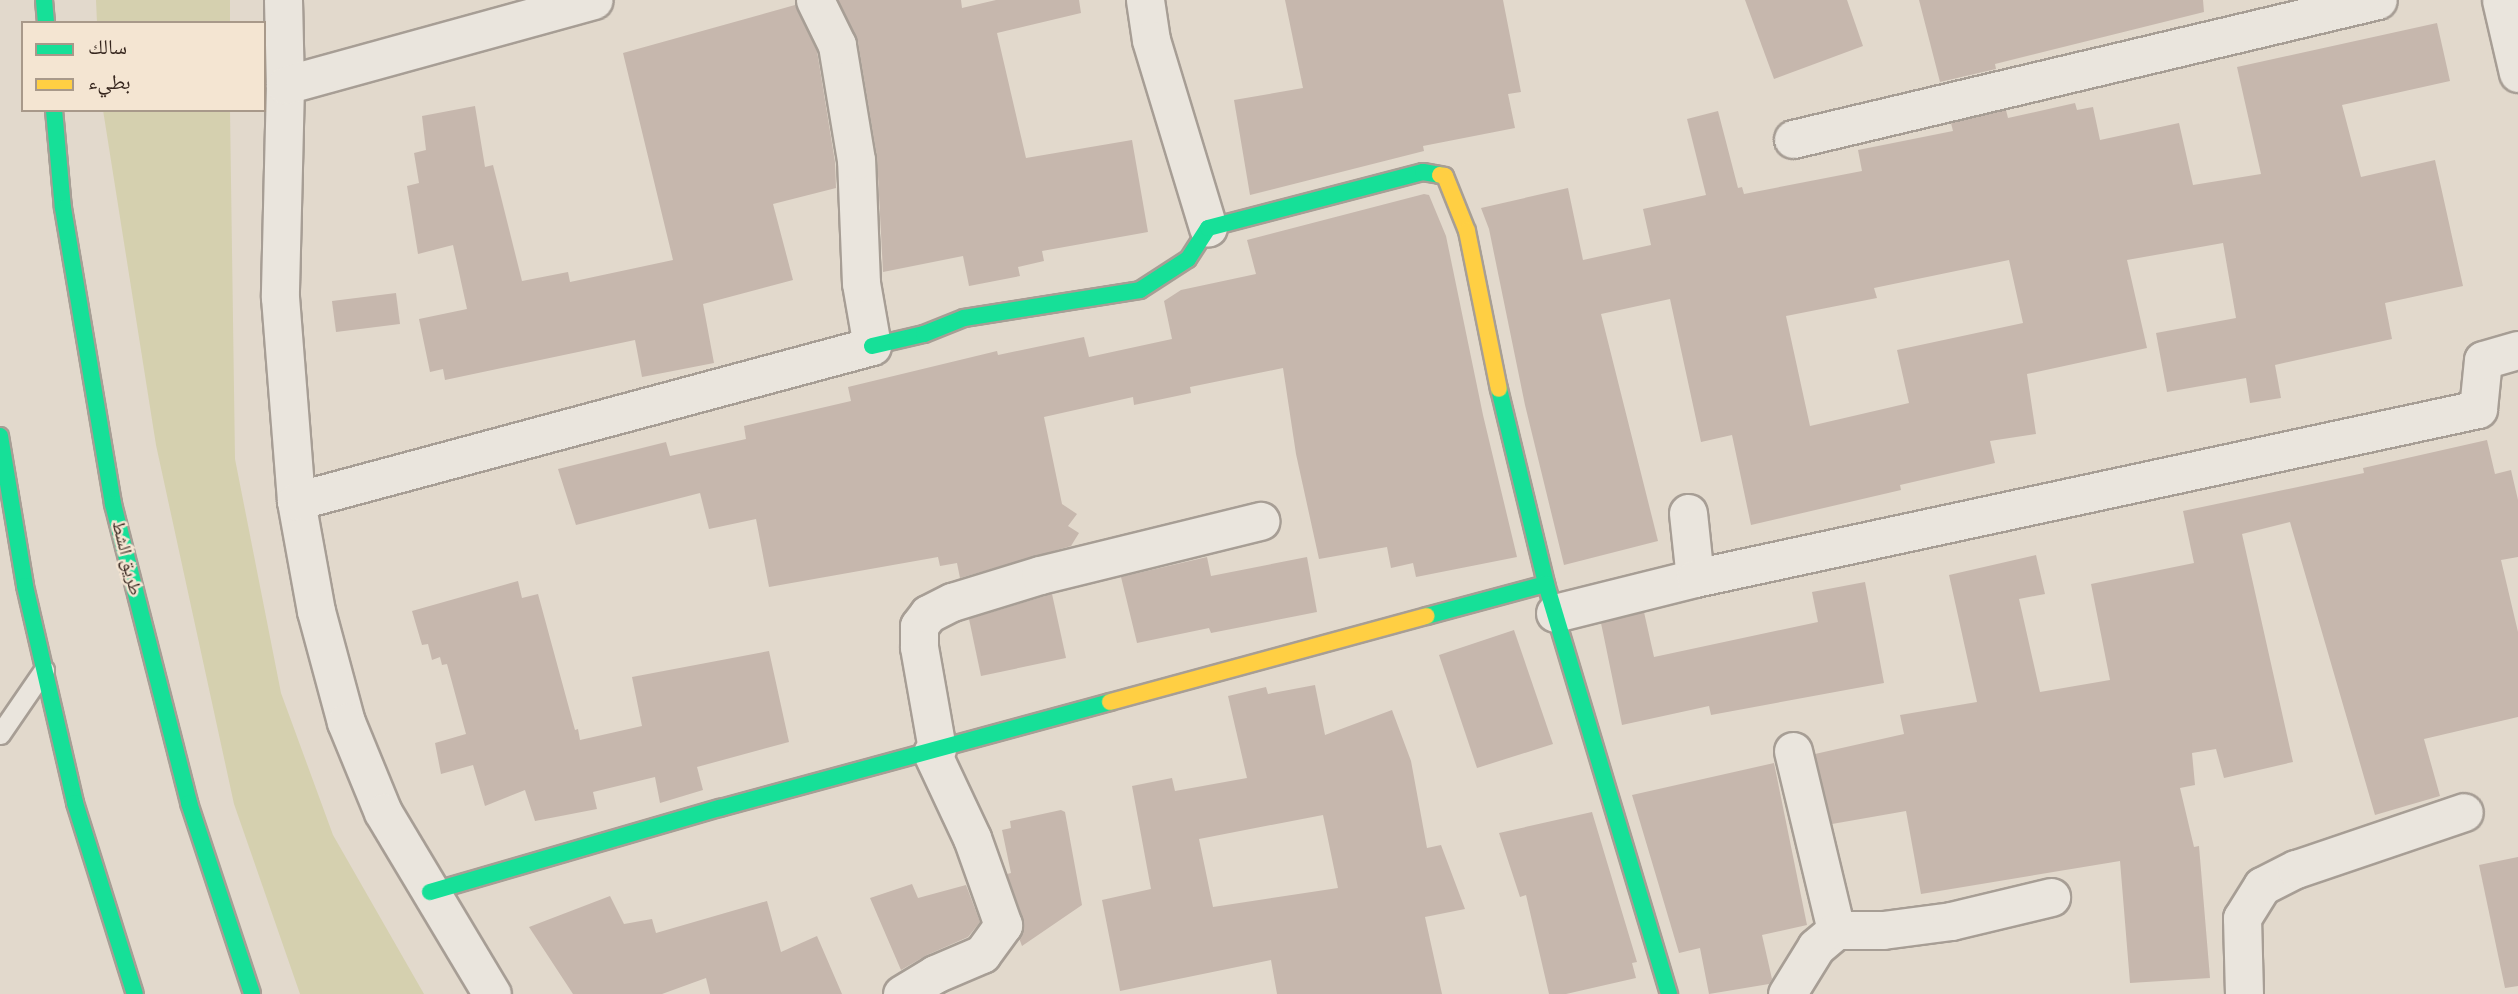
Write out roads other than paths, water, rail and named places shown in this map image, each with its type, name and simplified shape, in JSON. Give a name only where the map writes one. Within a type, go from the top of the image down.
[{"type":"main road","points":[[44,0],[46,21]]},
{"type":"main road","name":"طريق الشط","points":[[54,112],[63,208],[113,504],[190,803],[252,994]]},
{"type":"main road","points":[[872,346],[924,334],[964,318],[1140,290],[1188,259],[1208,228],[1423,172],[1445,176],[1467,231],[1469,252],[1501,397],[1550,598],[1669,994]]},
{"type":"main road","points":[[0,436],[25,586],[75,803],[135,994]]},
{"type":"main road","points":[[430,892],[720,808],[934,751],[1550,598]]},
{"type":"street","points":[[283,0],[285,85],[280,297],[296,501],[316,611],[346,722],[383,812],[492,994]]},
{"type":"street","points":[[285,85],[594,0]]},
{"type":"street","points":[[296,501],[872,346],[861,283],[856,160],[837,45],[815,0]]},
{"type":"street","points":[[1144,0],[1151,40],[1208,228]]},
{"type":"street","points":[[1793,139],[2378,0]]},
{"type":"street","points":[[2501,0],[2518,73]]},
{"type":"street","points":[[1550,598],[1695,578],[2478,409],[2483,360],[2518,350]]},
{"type":"street","points":[[1688,513],[1695,578]]},
{"type":"street","points":[[902,994],[935,974],[982,954],[1003,925],[972,838],[934,751],[919,648],[919,626],[928,614],[951,602],[1040,575],[1260,521]]},
{"type":"street","points":[[1793,751],[1836,930]]},
{"type":"street","points":[[2244,994],[2242,918],[2262,886],[2296,869],[2464,813]]},
{"type":"street","points":[[1787,994],[1816,947],[1836,930],[1883,930],[1951,921],[2051,897]]},
{"type":"lane","points":[[0,734],[44,670]]}]
